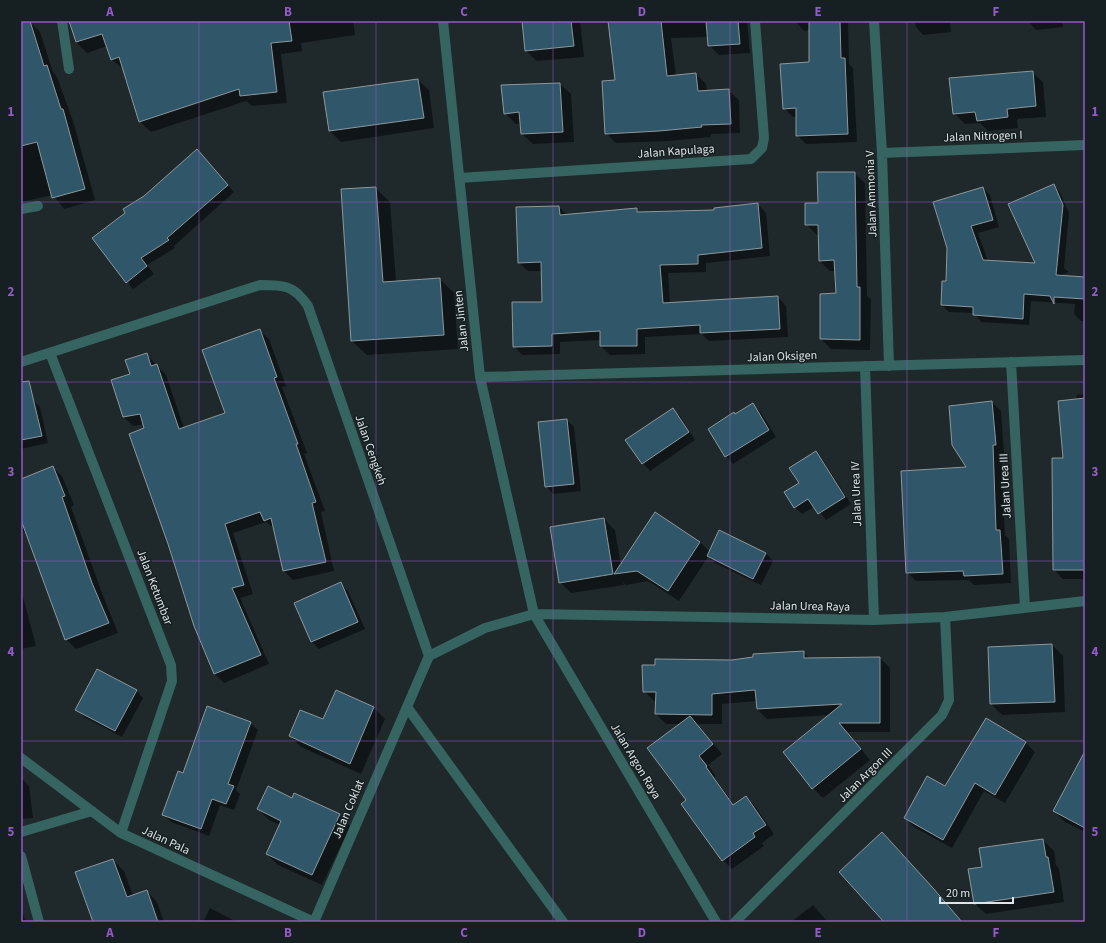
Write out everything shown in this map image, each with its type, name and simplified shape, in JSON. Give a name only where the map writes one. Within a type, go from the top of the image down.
[{"type":"street","points":[[62,21],[69,69]]},
{"type":"street","name":"Jalan Jinten","points":[[443,21],[480,377],[534,614]]},
{"type":"street","name":"Jalan Kapulaga","points":[[459,178],[751,159],[762,148],[764,138],[755,21]]},
{"type":"street","name":"Jalan Ammonia V","points":[[874,21],[882,153],[889,366]]},
{"type":"street","name":"Jalan Nitrogen I","points":[[882,153],[1085,145]]},
{"type":"street","points":[[21,209],[38,206]]},
{"type":"street","name":"Jalan Cengkeh","points":[[21,362],[260,285],[280,285],[294,289],[300,294],[308,306],[429,656]]},
{"type":"street","name":"Jalan Ketumbar","points":[[50,353],[171,665],[172,681],[121,834]]},
{"type":"street","name":"Jalan Oksigen","points":[[480,377],[1085,360]]},
{"type":"street","name":"Jalan Urea III","points":[[1011,362],[1025,608]]},
{"type":"street","name":"Jalan Urea IV","points":[[865,366],[874,620]]},
{"type":"street","name":"Jalan Urea Raya","points":[[429,656],[485,628],[534,614],[874,620],[945,617],[1085,601]]},
{"type":"street","name":"Jalan Argon Raya","points":[[534,614],[716,922]]},
{"type":"street","name":"Jalan Argon III","points":[[735,922],[942,715],[949,700],[945,617]]},
{"type":"street","name":"Jalan Coklat","points":[[314,922],[429,656]]},
{"type":"street","points":[[407,707],[563,922]]},
{"type":"street","name":"Jalan Pala","points":[[21,758],[121,834],[314,922]]},
{"type":"street","points":[[21,832],[92,811]]},
{"type":"street","points":[[21,856],[39,922]]},
{"type":"building","points":[[21,21],[30,21],[44,66],[47,65],[61,109],[63,109],[85,189],[52,198],[37,142],[21,146]]},
{"type":"building","points":[[69,21],[289,21],[292,41],[271,43],[277,92],[240,96],[239,89],[139,122],[119,57],[111,60],[102,34],[76,42]]},
{"type":"building","points":[[522,21],[571,21],[574,46],[525,51]]},
{"type":"building","points":[[608,21],[661,21],[667,76],[696,73],[698,91],[729,89],[731,124],[701,125],[702,127],[605,134],[602,81],[615,80]]},
{"type":"building","points":[[706,21],[738,21],[740,44],[708,46]]},
{"type":"building","points":[[809,21],[840,21],[841,58],[845,58],[848,134],[796,136],[796,108],[783,109],[780,64],[809,62]]},
{"type":"building","points":[[1033,71],[1036,106],[1007,109],[1008,117],[977,121],[975,112],[953,114],[949,78]]},
{"type":"building","points":[[418,79],[424,118],[329,131],[323,92]]},
{"type":"building","points":[[560,83],[563,132],[521,134],[519,112],[504,114],[501,85]]},
{"type":"building","points":[[197,149],[228,185],[167,238],[169,240],[141,258],[147,266],[126,283],[92,238],[125,213],[123,209],[144,196]]},
{"type":"building","points":[[817,172],[855,172],[857,287],[860,287],[860,340],[820,339],[820,294],[836,293],[834,260],[819,261],[818,225],[805,225],[805,203],[818,203]]},
{"type":"building","points":[[1054,184],[1063,205],[1056,275],[1085,277],[1085,299],[1054,297],[1054,304],[1050,296],[1024,294],[1023,319],[973,315],[973,307],[941,305],[942,281],[946,281],[947,248],[933,202],[983,187],[993,220],[971,226],[983,260],[1035,263],[1008,204]]},
{"type":"building","points":[[376,187],[383,282],[440,278],[444,335],[351,341],[341,189]]},
{"type":"building","points":[[758,203],[762,248],[698,255],[698,264],[660,265],[663,303],[778,296],[780,329],[700,333],[700,325],[637,329],[637,346],[600,346],[600,331],[552,334],[552,346],[513,347],[512,302],[542,302],[541,262],[518,263],[516,207],[559,206],[560,215],[637,208],[637,212],[714,210],[714,208]]},
{"type":"building","points":[[260,329],[277,377],[274,378],[298,444],[296,444],[316,502],[312,503],[326,562],[283,571],[271,518],[264,521],[260,512],[225,524],[244,585],[232,588],[261,655],[214,674],[194,626],[168,544],[129,434],[144,428],[140,414],[123,417],[111,380],[130,374],[125,360],[147,353],[151,366],[157,364],[179,429],[225,413],[202,350]]},
{"type":"building","points":[[29,381],[42,436],[21,440],[21,382]]},
{"type":"building","points":[[1085,398],[1085,570],[1053,570],[1052,458],[1063,458],[1058,401]]},
{"type":"building","points":[[992,401],[996,445],[993,445],[996,530],[1000,530],[1003,574],[964,576],[963,571],[906,573],[901,471],[966,467],[952,445],[949,406]]},
{"type":"building","points":[[753,403],[769,430],[725,457],[708,429],[734,412],[735,414]]},
{"type":"building","points":[[673,408],[689,432],[642,464],[625,440]]},
{"type":"building","points":[[567,419],[574,484],[545,487],[538,422]]},
{"type":"building","points":[[816,451],[845,497],[818,514],[808,499],[794,508],[784,492],[799,483],[789,468]]},
{"type":"building","points":[[53,466],[65,496],[62,497],[92,583],[109,623],[65,640],[21,520],[21,479]]},
{"type":"building","points":[[655,512],[700,542],[668,591],[637,571],[614,574]]},
{"type":"building","points":[[604,518],[613,574],[559,583],[550,527]]},
{"type":"building","points":[[719,530],[766,553],[753,579],[707,556]]},
{"type":"building","points":[[341,582],[358,622],[311,642],[294,603]]},
{"type":"building","points":[[1052,644],[1055,702],[990,704],[988,647]]},
{"type":"building","points":[[804,651],[804,658],[880,657],[880,723],[839,723],[861,749],[812,789],[783,752],[842,704],[757,709],[755,690],[712,694],[712,715],[655,714],[656,692],[643,692],[642,665],[655,665],[655,659],[732,660],[753,657],[753,654]]},
{"type":"building","points":[[97,669],[137,690],[115,731],[75,710]]},
{"type":"building","points":[[336,690],[374,707],[350,764],[289,736],[300,710],[323,719]]},
{"type":"building","points":[[207,706],[251,722],[228,784],[234,786],[226,804],[212,799],[201,829],[162,815],[178,771],[183,773]]},
{"type":"building","points":[[690,716],[713,744],[699,756],[707,766],[706,767],[733,805],[746,796],[766,825],[753,833],[755,837],[722,861],[681,804],[686,800],[647,748]]},
{"type":"building","points":[[986,718],[1026,742],[995,795],[975,783],[943,840],[904,818],[927,776],[945,786]]},
{"type":"building","points":[[1085,751],[1085,828],[1053,811]]},
{"type":"building","points":[[268,786],[292,798],[294,793],[340,814],[312,875],[266,854],[281,821],[257,809]]},
{"type":"building","points":[[882,832],[962,922],[884,922],[839,872]]},
{"type":"building","points":[[1043,839],[1046,857],[1048,857],[1054,892],[974,904],[968,869],[982,867],[979,848]]},
{"type":"building","points":[[113,859],[127,897],[147,890],[158,922],[93,922],[75,872]]}]
